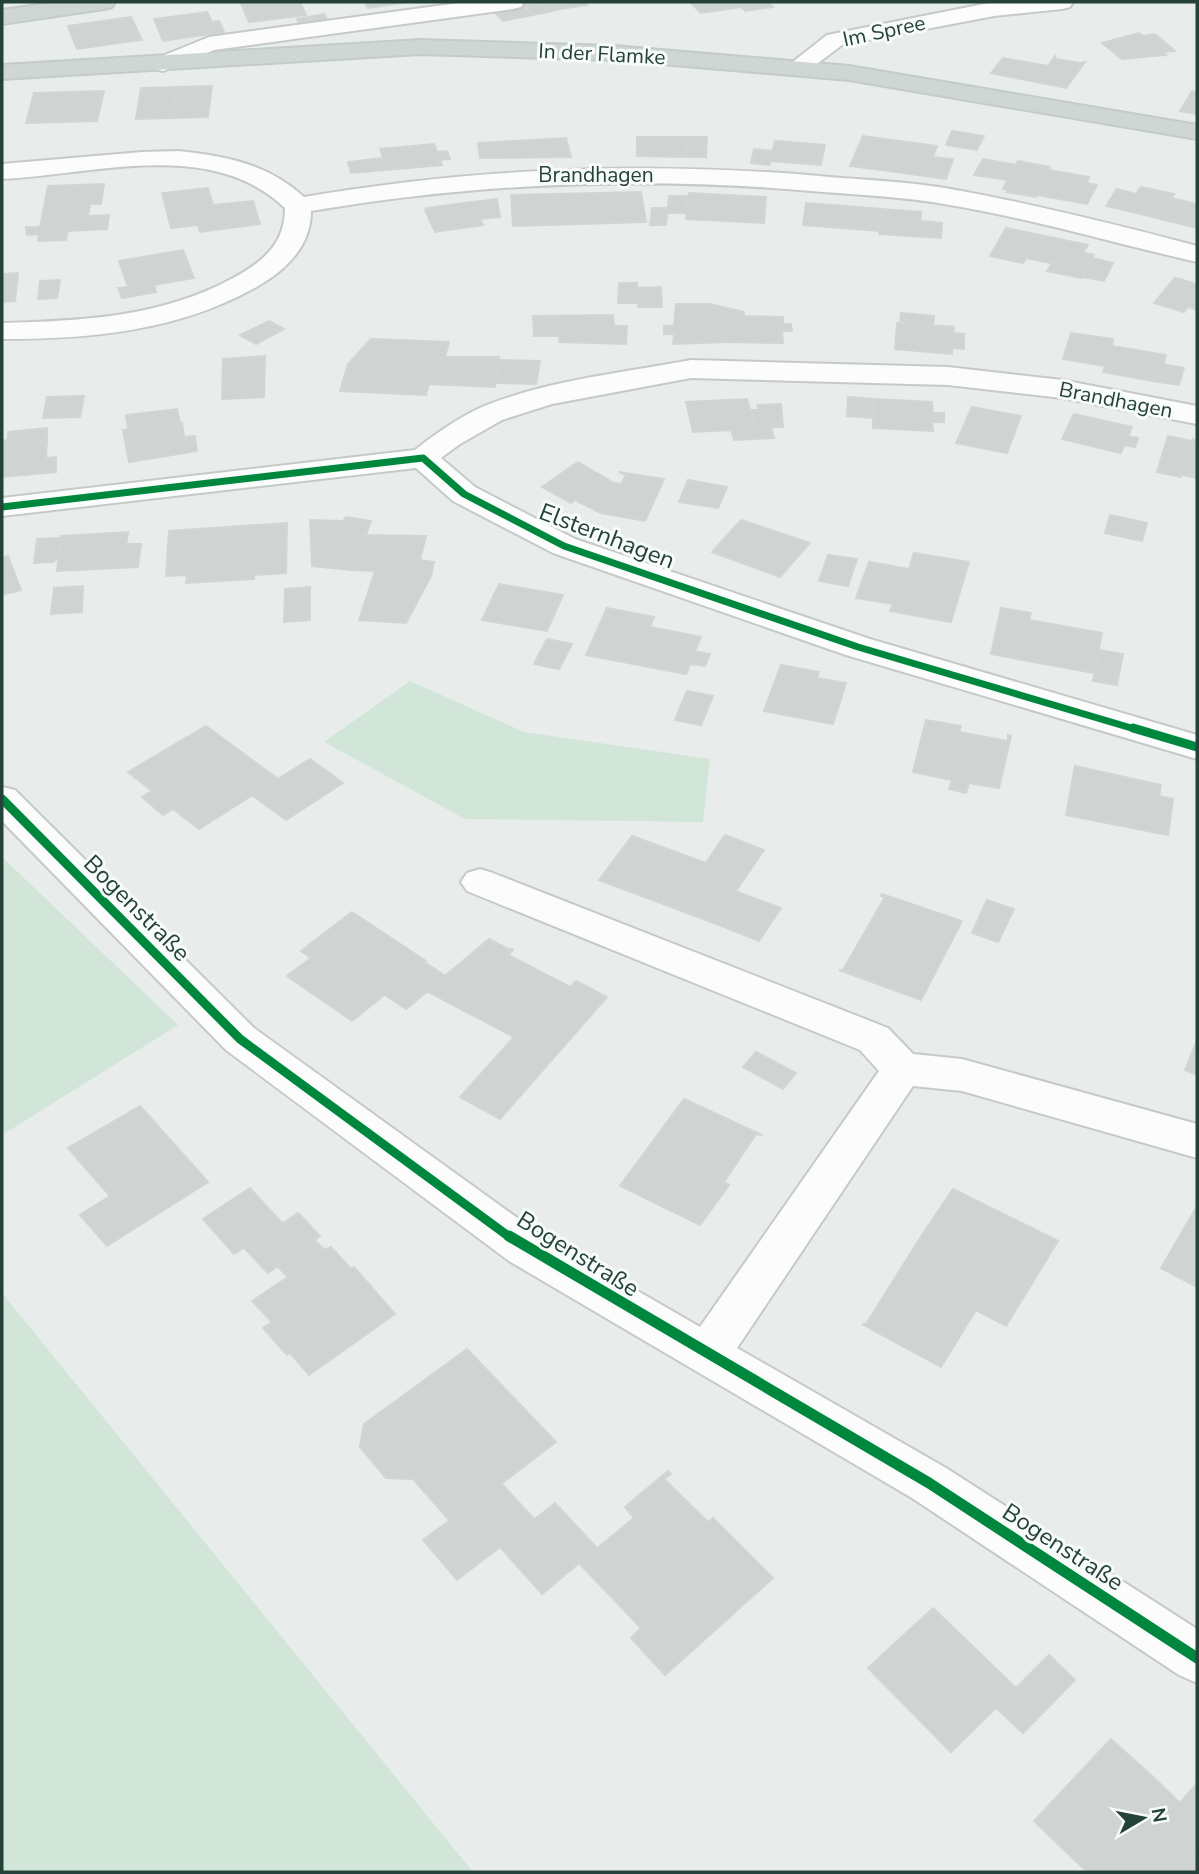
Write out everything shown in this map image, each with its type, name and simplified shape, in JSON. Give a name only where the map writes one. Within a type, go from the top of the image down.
[{"type":"main road","points":[[2,16],[104,2]]},
{"type":"main road","name":"In der Flamke","points":[[2,72],[420,47],[614,53],[797,68],[914,82],[1197,132]]},
{"type":"street","points":[[163,64],[209,44],[513,2]]},
{"type":"street","name":"Im Spree","points":[[797,68],[835,40],[994,9],[1062,2]]},
{"type":"street","points":[[2,172],[142,160],[195,159],[237,167],[273,184],[298,206],[296,235],[278,261],[230,293],[191,309],[99,328],[2,331]]},
{"type":"street","name":"Brandhagen","points":[[298,206],[368,192],[527,175],[601,173],[753,176],[942,195],[1084,224],[1197,254]]},
{"type":"street","name":"Brandhagen","points":[[423,458],[449,438],[492,414],[524,403],[546,396],[691,369],[948,376],[1062,389],[1197,415]]},
{"type":"street","points":[[2,507],[423,458]]},
{"type":"street","name":"Elsternhagen","points":[[423,458],[464,494],[564,546],[858,647],[1197,747]]},
{"type":"street","name":"Bogenstraße","points":[[2,799],[240,1039],[525,1248],[929,1483],[1197,1658]]},
{"type":"street","points":[[480,882],[874,1039],[902,1069],[962,1074],[1197,1141]]},
{"type":"street","points":[[707,1354],[902,1069]]},
{"type":"green space","points":[[410,681],[524,732],[710,759],[703,822],[465,819],[324,742]]},
{"type":"green space","points":[[2,857],[178,1025],[2,1135]]},
{"type":"green space","points":[[2,1293],[473,1872],[2,1872]]},
{"type":"building","points":[[300,2],[306,15],[249,22],[241,4]]},
{"type":"building","points":[[364,2],[408,2],[368,8]]},
{"type":"building","points":[[537,2],[548,12],[533,15],[522,5]]},
{"type":"building","points":[[537,2],[553,2],[560,9],[548,12]]},
{"type":"building","points":[[553,2],[585,2],[587,5],[560,9]]},
{"type":"building","points":[[690,2],[736,2],[741,7],[701,13]]},
{"type":"building","points":[[736,2],[768,2],[773,7],[745,11]]},
{"type":"building","points":[[522,5],[533,15],[503,21],[492,10]]},
{"type":"building","points":[[207,12],[212,22],[219,21],[224,32],[163,41],[154,19]]},
{"type":"building","points":[[324,14],[328,21],[301,26],[297,19]]},
{"type":"building","points":[[131,17],[142,40],[126,42],[116,19]]},
{"type":"building","points":[[116,19],[126,42],[77,49],[68,26]]},
{"type":"building","points":[[1139,33],[1143,36],[1155,34],[1175,51],[1163,52],[1166,55],[1122,59],[1102,43]]},
{"type":"building","points":[[1055,56],[1056,59],[1085,62],[1066,88],[991,73],[1003,58],[1048,66]]},
{"type":"building","points":[[212,86],[208,117],[172,118],[177,87]]},
{"type":"building","points":[[177,87],[172,118],[136,119],[141,88]]},
{"type":"building","points":[[104,91],[97,121],[61,122],[69,92]]},
{"type":"building","points":[[1192,91],[1197,92],[1197,114],[1180,111]]},
{"type":"building","points":[[69,92],[61,122],[26,123],[34,93]]},
{"type":"building","points":[[952,131],[984,136],[977,150],[946,145]]},
{"type":"building","points":[[863,136],[907,142],[896,172],[850,166]]},
{"type":"building","points":[[637,137],[686,137],[687,157],[637,156]]},
{"type":"building","points":[[686,137],[707,137],[706,157],[687,157]]},
{"type":"building","points":[[566,138],[571,157],[480,158],[478,143]]},
{"type":"building","points":[[775,141],[825,145],[821,165],[770,161]]},
{"type":"building","points":[[907,142],[937,146],[933,157],[953,159],[946,179],[896,172]]},
{"type":"building","points":[[434,144],[437,152],[447,151],[450,159],[440,160],[442,165],[351,173],[348,162],[383,158],[380,149]]},
{"type":"building","points":[[754,149],[772,151],[770,165],[751,163]]},
{"type":"building","points":[[983,159],[1016,165],[1007,180],[974,175]]},
{"type":"building","points":[[1018,161],[1050,167],[1036,197],[1006,192],[1007,189],[1003,189]]},
{"type":"building","points":[[1049,170],[1089,177],[1087,183],[1097,185],[1087,204],[1037,195]]},
{"type":"building","points":[[104,184],[101,204],[90,204],[88,216],[109,215],[107,229],[68,231],[76,185]]},
{"type":"building","points":[[76,185],[66,240],[38,241],[39,234],[27,235],[26,227],[40,227],[48,186]]},
{"type":"building","points":[[1141,187],[1174,194],[1171,198],[1197,204],[1197,228],[1124,210]]},
{"type":"building","points":[[208,188],[213,205],[253,201],[260,224],[200,232],[198,225],[171,228],[162,193]]},
{"type":"building","points":[[1117,189],[1136,194],[1124,210],[1106,206]]},
{"type":"building","points":[[641,192],[646,222],[513,226],[511,195]]},
{"type":"building","points":[[689,193],[766,197],[764,223],[686,219]]},
{"type":"building","points":[[669,196],[688,196],[686,213],[667,213]]},
{"type":"building","points":[[497,199],[500,217],[480,219],[472,202]]},
{"type":"building","points":[[471,202],[483,225],[435,232],[425,210],[427,208]]},
{"type":"building","points":[[806,203],[882,209],[879,231],[803,225]]},
{"type":"building","points":[[652,208],[668,208],[666,225],[650,225]]},
{"type":"building","points":[[882,209],[921,212],[921,221],[942,223],[941,238],[879,234]]},
{"type":"building","points":[[1006,228],[1088,245],[1083,253],[1094,255],[1086,270],[1026,258],[1023,263],[990,256]]},
{"type":"building","points":[[183,250],[194,278],[154,285],[156,292],[122,298],[118,288],[128,287],[119,261]]},
{"type":"building","points":[[1093,258],[1113,263],[1104,281],[1083,277]]},
{"type":"building","points":[[1052,263],[1086,270],[1082,278],[1047,271]]},
{"type":"building","points":[[18,273],[15,301],[2,302],[2,274]]},
{"type":"building","points":[[1175,278],[1197,284],[1197,310],[1188,307],[1184,312],[1154,303]]},
{"type":"building","points":[[60,280],[57,298],[38,299],[40,281]]},
{"type":"building","points":[[619,283],[637,283],[637,303],[618,303]]},
{"type":"building","points":[[661,287],[662,307],[638,307],[637,288]]},
{"type":"building","points":[[676,304],[710,304],[726,308],[726,342],[673,344],[674,334],[664,334],[664,326],[674,326]]},
{"type":"building","points":[[726,308],[744,312],[744,316],[783,317],[783,324],[791,324],[792,331],[782,331],[783,343],[726,342]]},
{"type":"building","points":[[901,313],[934,316],[933,326],[900,323]]},
{"type":"building","points":[[613,315],[614,326],[627,326],[626,344],[559,342],[560,336],[534,336],[533,316]]},
{"type":"building","points":[[269,321],[284,329],[256,344],[240,335]]},
{"type":"building","points":[[897,323],[954,327],[953,333],[964,334],[964,349],[952,348],[952,354],[895,349]]},
{"type":"building","points":[[1071,333],[1113,339],[1112,346],[1166,355],[1159,382],[1103,372],[1105,366],[1063,359]]},
{"type":"building","points":[[371,339],[449,342],[445,357],[499,357],[495,387],[429,384],[426,395],[340,391],[348,364]]},
{"type":"building","points":[[265,356],[264,397],[222,399],[223,359]]},
{"type":"building","points":[[499,360],[540,361],[536,384],[496,383]]},
{"type":"building","points":[[1163,364],[1184,368],[1179,385],[1159,382]]},
{"type":"building","points":[[84,396],[80,417],[43,418],[47,397]]},
{"type":"building","points":[[848,397],[873,399],[874,418],[847,416]]},
{"type":"building","points":[[747,399],[755,428],[771,427],[774,438],[734,440],[731,430],[693,432],[686,402]]},
{"type":"building","points":[[873,399],[932,402],[933,413],[944,413],[944,422],[932,422],[933,431],[873,428]]},
{"type":"building","points":[[781,404],[783,427],[755,428],[751,410],[759,410],[757,405]]},
{"type":"building","points":[[972,407],[1021,416],[1007,453],[956,443]]},
{"type":"building","points":[[177,409],[180,423],[128,430],[126,415]]},
{"type":"building","points":[[1074,414],[1132,427],[1128,436],[1138,438],[1135,447],[1124,445],[1121,453],[1062,439]]},
{"type":"building","points":[[182,423],[184,437],[195,436],[197,451],[129,462],[123,430]]},
{"type":"building","points":[[47,428],[47,441],[17,444],[17,439],[8,440],[8,432]]},
{"type":"building","points":[[1168,436],[1192,441],[1181,477],[1157,472]]},
{"type":"building","points":[[17,439],[17,444],[47,441],[46,458],[56,457],[56,472],[2,477],[2,441]]},
{"type":"building","points":[[1193,439],[1197,442],[1197,478],[1182,475]]},
{"type":"building","points":[[578,462],[614,483],[621,484],[626,475],[619,472],[664,479],[645,521],[601,513],[575,500],[571,503],[542,487]]},
{"type":"building","points":[[688,480],[727,487],[718,508],[679,502]]},
{"type":"building","points":[[1110,515],[1147,523],[1142,541],[1105,533]]},
{"type":"building","points":[[346,517],[371,521],[366,535],[362,535],[351,570],[312,566],[310,520],[343,521]]},
{"type":"building","points":[[741,520],[810,543],[780,577],[712,552]]},
{"type":"building","points":[[287,523],[286,573],[254,575],[254,579],[186,583],[187,575],[166,576],[169,531]]},
{"type":"building","points":[[128,532],[126,544],[141,544],[138,567],[57,571],[61,536]]},
{"type":"building","points":[[362,535],[426,536],[420,560],[434,562],[431,576],[406,623],[359,620],[375,571],[351,570]]},
{"type":"building","points":[[61,538],[58,558],[53,562],[34,563],[37,539]]},
{"type":"building","points":[[914,553],[969,562],[951,622],[890,611],[893,604],[856,598],[869,562],[909,569]]},
{"type":"building","points":[[828,555],[857,559],[848,586],[819,581]]},
{"type":"building","points":[[8,556],[21,590],[2,595],[2,558]]},
{"type":"building","points":[[499,584],[563,595],[547,631],[482,620]]},
{"type":"building","points":[[83,586],[82,612],[51,614],[54,588]]},
{"type":"building","points":[[310,587],[310,620],[284,622],[285,589]]},
{"type":"building","points":[[607,608],[654,617],[650,627],[701,637],[695,651],[710,654],[705,666],[690,664],[686,674],[586,655]]},
{"type":"building","points":[[1001,608],[1031,613],[1029,620],[1102,633],[1094,673],[991,654]]},
{"type":"building","points":[[547,639],[572,644],[559,669],[534,664]]},
{"type":"building","points":[[1099,650],[1123,654],[1117,685],[1093,681]]},
{"type":"building","points":[[781,665],[819,672],[817,678],[846,683],[833,724],[764,711]]},
{"type":"building","points":[[687,691],[713,696],[701,725],[675,720]]},
{"type":"building","points":[[926,720],[961,726],[959,732],[1008,741],[1008,735],[1011,736],[999,788],[969,783],[966,793],[949,789],[952,780],[913,772]]},
{"type":"building","points":[[206,726],[278,779],[199,829],[173,809],[163,815],[142,797],[152,791],[128,772]]},
{"type":"building","points":[[310,759],[343,783],[286,820],[252,795]]},
{"type":"building","points":[[1075,766],[1161,785],[1159,796],[1173,799],[1168,835],[1066,815]]},
{"type":"building","points":[[725,835],[764,850],[714,923],[599,880],[632,836],[706,863]]},
{"type":"building","points":[[735,891],[781,908],[759,941],[714,923]]},
{"type":"building","points":[[882,894],[962,921],[921,1000],[839,970],[843,970],[885,897],[881,896]]},
{"type":"building","points":[[987,900],[1014,909],[998,942],[972,933]]},
{"type":"building","points":[[352,912],[426,961],[352,1021],[287,976],[311,958],[301,951]]},
{"type":"building","points":[[489,939],[510,950],[453,1005],[427,991]]},
{"type":"building","points":[[513,950],[508,955],[570,987],[576,981],[607,997],[500,1119],[460,1097],[514,1037],[453,1005]]},
{"type":"building","points":[[424,962],[446,976],[406,1009],[385,995]]},
{"type":"building","points":[[1197,1040],[1197,1075],[1185,1070]]},
{"type":"building","points":[[756,1052],[796,1073],[783,1089],[743,1067]]},
{"type":"building","points":[[684,1099],[762,1135],[756,1134],[724,1182],[729,1185],[700,1225],[620,1186]]},
{"type":"building","points":[[140,1106],[208,1182],[107,1246],[80,1215],[110,1196],[68,1148]]},
{"type":"building","points":[[250,1188],[282,1223],[234,1254],[203,1219]]},
{"type":"building","points":[[953,1189],[1058,1241],[1031,1285],[924,1232]]},
{"type":"building","points":[[1197,1208],[1197,1287],[1161,1268]]},
{"type":"building","points":[[298,1213],[320,1236],[268,1273],[245,1249]]},
{"type":"building","points":[[924,1232],[1031,1285],[1006,1326],[976,1310],[941,1367],[862,1324],[866,1324]]},
{"type":"building","points":[[315,1241],[325,1250],[331,1247],[351,1269],[354,1267],[395,1314],[309,1375],[263,1328],[272,1322],[252,1301],[288,1277],[277,1266]]},
{"type":"building","points":[[467,1349],[556,1442],[459,1516],[458,1514],[449,1520],[413,1479],[386,1478],[360,1447],[364,1424]]},
{"type":"building","points":[[668,1471],[671,1474],[664,1479],[708,1522],[713,1518],[773,1578],[665,1675],[631,1638],[641,1628],[579,1563],[634,1518],[625,1507]]},
{"type":"building","points":[[501,1483],[535,1520],[457,1580],[423,1540]]},
{"type":"building","points":[[555,1503],[597,1548],[542,1594],[500,1547]]},
{"type":"building","points":[[933,1608],[1016,1688],[951,1752],[868,1668]]},
{"type":"building","points":[[1049,1655],[1075,1680],[1023,1733],[996,1708]]},
{"type":"building","points":[[1111,1739],[1152,1776],[1141,1788],[1197,1839],[1197,1843],[1184,1859],[1197,1872],[1087,1872],[1034,1821]]},
{"type":"building","points":[[1152,1776],[1180,1803],[1197,1783],[1197,1839],[1141,1788]]},
{"type":"building","points":[[1197,1843],[1197,1871],[1184,1859]]},
{"type":"cycle path","points":[[2,507],[423,458],[464,494],[564,546],[858,647],[1197,747]]},
{"type":"cycle path","points":[[2,799],[240,1039],[525,1248],[929,1483],[1197,1658]]}]
